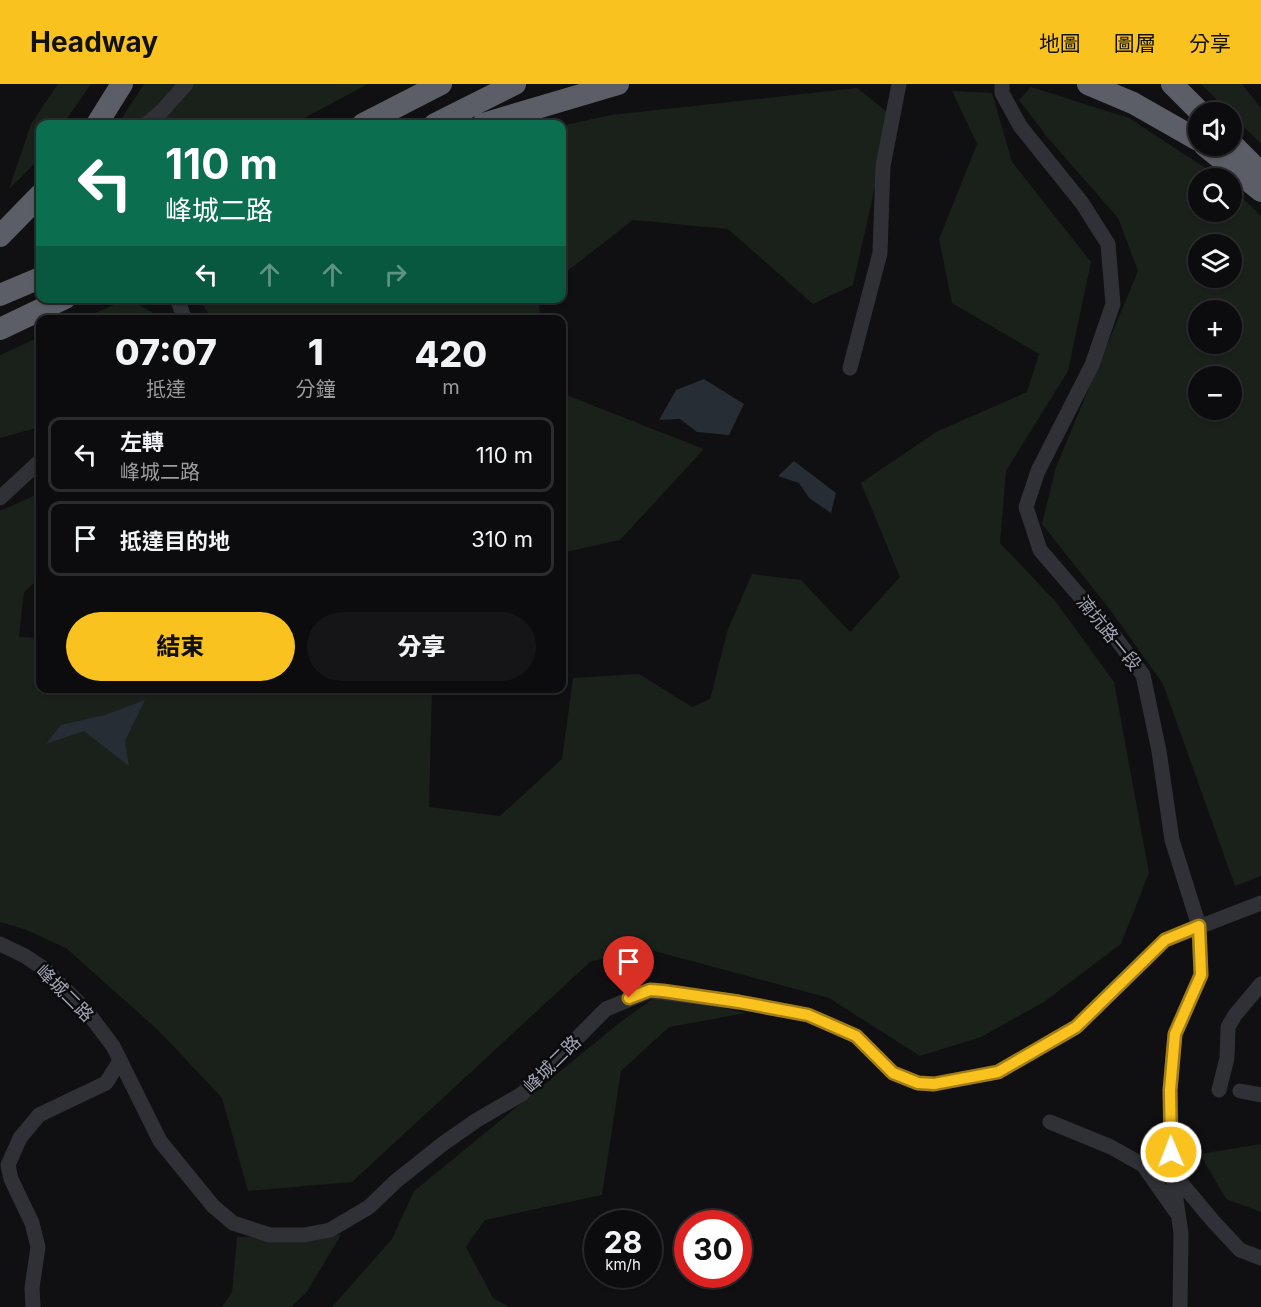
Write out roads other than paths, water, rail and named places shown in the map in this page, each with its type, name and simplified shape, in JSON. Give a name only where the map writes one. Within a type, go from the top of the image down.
[{"type":"highway","points":[[100,120],[122,84]]},
{"type":"highway","points":[[371,120],[441,84]]},
{"type":"highway","points":[[443,120],[515,84]]},
{"type":"highway","points":[[496,120],[618,84]]},
{"type":"highway","points":[[1088,84],[1133,103],[1188,134]]},
{"type":"highway","points":[[1172,84],[1190,102]]},
{"type":"highway","points":[[1242,154],[1261,173]]},
{"type":"highway","points":[[1217,156],[1261,191]]},
{"type":"highway","points":[[0,236],[36,199]]},
{"type":"highway","points":[[0,295],[36,280]]},
{"type":"highway","points":[[0,329],[55,303]]},
{"type":"street","points":[[152,120],[186,84]]},
{"type":"street","points":[[850,368],[880,253],[884,166],[899,84]]},
{"type":"street","name":"湳坑路一段","points":[[1002,84],[1002,93],[1020,126],[1082,203],[1108,244],[1113,304],[1092,365],[1038,471],[1026,507],[1040,550],[1115,637],[1143,675],[1159,751],[1172,840],[1199,926],[1201,975],[1175,1034],[1170,1090],[1172,1172],[1181,1233],[1180,1307]]},
{"type":"street","points":[[0,498],[36,465]]},
{"type":"street","name":"峰城二路","points":[[0,944],[25,956],[45,970],[85,1009],[120,1060],[160,1141],[213,1206],[233,1223],[270,1235],[304,1235],[330,1230],[369,1207],[396,1180],[444,1143],[477,1120],[522,1094],[606,1009],[650,990],[739,1002],[808,1015],[856,1036],[893,1073],[918,1083],[934,1084],[998,1072],[1076,1027],[1165,940],[1261,903]]},
{"type":"street","points":[[1219,1090],[1227,1058],[1228,1027],[1261,984]]},
{"type":"street","points":[[33,1307],[33,1278],[38,1247],[32,1223],[11,1179],[8,1165],[20,1138],[39,1116],[106,1083],[120,1060]]},
{"type":"street","points":[[1240,1091],[1261,1095]]},
{"type":"street","points":[[1050,1122],[1111,1147],[1143,1165],[1179,1217]]},
{"type":"street","points":[[1172,1172],[1240,1250],[1261,1258]]}]
